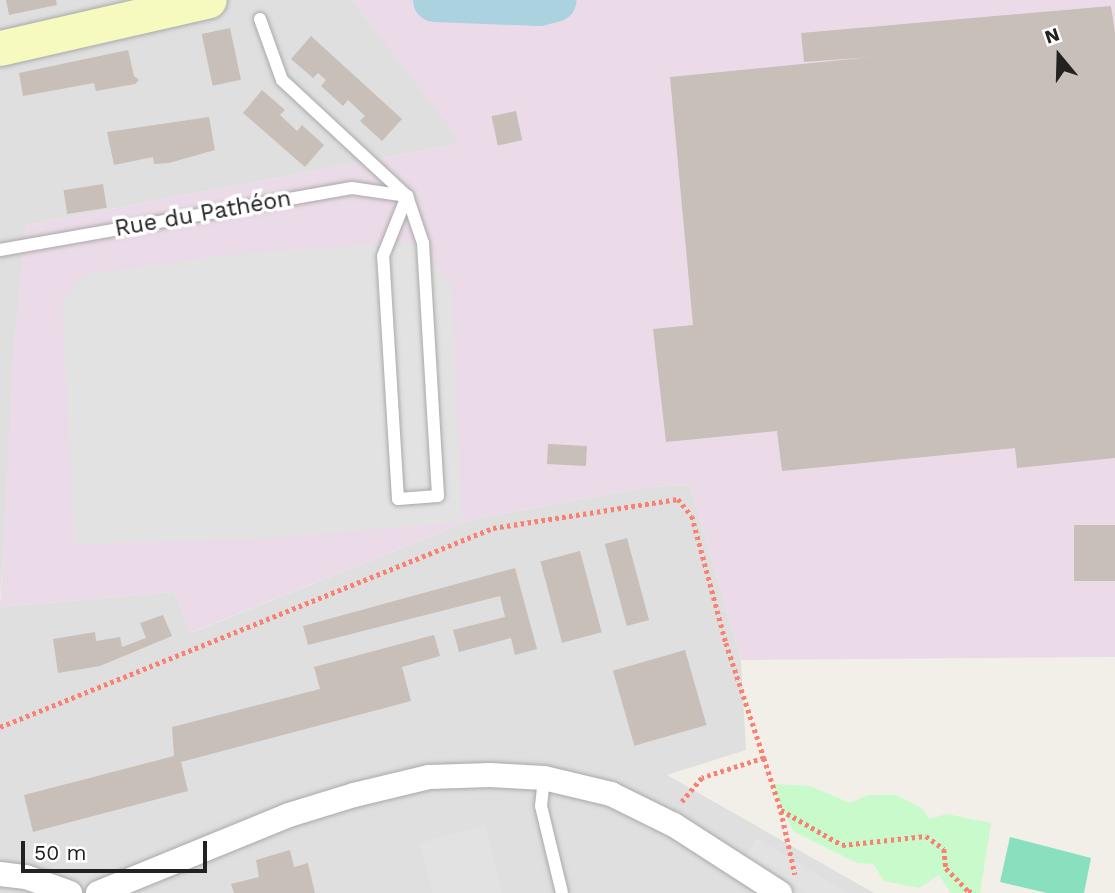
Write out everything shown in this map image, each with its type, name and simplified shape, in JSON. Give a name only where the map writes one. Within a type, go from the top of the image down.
[{"type":"main road","points":[[0,48],[209,0]]},
{"type":"street","points":[[107,891],[289,815],[354,795],[429,777],[544,778],[611,794],[788,887]]},
{"type":"street","points":[[0,874],[26,877],[71,893]]},
{"type":"lane","points":[[260,19],[282,80],[407,196],[423,243],[438,496],[398,499],[383,256],[407,196]]},
{"type":"lane","name":"Rue du Pathéon","points":[[0,250],[352,188],[407,196]]},
{"type":"lane","points":[[544,778],[541,806],[562,893]]},
{"type":"path","points":[[0,727],[493,527],[678,499],[692,516],[726,643],[781,810],[788,887]]},
{"type":"path","points":[[674,825],[684,794],[702,778],[764,758]]},
{"type":"path","points":[[781,810],[842,845],[926,836],[944,849],[946,868],[968,891],[975,893]]},
{"type":"shaded area","points":[[0,0],[352,0],[456,134],[457,144],[26,225],[0,596]]},
{"type":"shaded area","points":[[352,0],[1115,0],[1115,657],[741,660],[690,485],[647,487],[474,519],[190,633],[174,592],[0,607],[14,340],[26,225],[457,144],[455,134]]},
{"type":"shaded area","points":[[414,242],[451,284],[462,522],[273,538],[75,544],[62,299],[86,274],[245,253]]},
{"type":"shaded area","points":[[690,485],[741,660],[746,750],[667,775],[874,893],[0,893],[0,607],[174,592],[191,633],[474,519],[647,487]]},
{"type":"shaded area","points":[[485,825],[503,893],[433,893],[420,843]]},
{"type":"shaded area","points":[[756,838],[848,893],[808,893],[746,856]]},
{"type":"green space","points":[[772,784],[810,786],[850,803],[868,795],[896,795],[922,808],[929,819],[947,814],[991,823],[980,893],[951,893],[939,875],[919,888],[884,881],[873,864],[857,863],[793,831]]},
{"type":"green space","points":[[1010,837],[1091,858],[1084,893],[1047,893],[1000,882]]},
{"type":"building","points":[[6,0],[56,0],[57,5],[9,15]]},
{"type":"building","points":[[1111,6],[1115,33],[1115,458],[1017,468],[1015,448],[782,471],[777,431],[666,442],[653,329],[693,325],[670,77],[872,57],[804,62],[801,33]]},
{"type":"building","points":[[230,28],[241,80],[213,86],[202,34]]},
{"type":"building","points":[[311,36],[402,119],[382,141],[360,121],[365,116],[348,100],[343,106],[321,86],[326,80],[318,73],[313,78],[291,59]]},
{"type":"building","points":[[128,50],[134,76],[139,80],[135,84],[96,91],[94,83],[23,96],[19,73]]},
{"type":"building","points":[[262,90],[285,110],[280,115],[297,131],[302,125],[324,145],[305,167],[243,113]]},
{"type":"building","points":[[516,111],[522,140],[498,146],[492,116]]},
{"type":"building","points":[[209,117],[215,150],[169,163],[154,164],[153,157],[114,165],[107,132]]},
{"type":"building","points":[[103,184],[107,208],[67,214],[63,190]]},
{"type":"building","points":[[548,444],[587,446],[586,466],[547,464]]},
{"type":"building","points":[[1074,525],[1115,525],[1115,581],[1074,581]]},
{"type":"building","points":[[627,538],[649,620],[627,626],[605,544]]},
{"type":"building","points":[[580,551],[602,632],[562,643],[540,562]]},
{"type":"building","points":[[515,568],[537,649],[515,655],[511,638],[459,652],[453,630],[505,617],[500,596],[308,645],[303,626]]},
{"type":"building","points":[[163,615],[172,636],[100,666],[58,673],[53,639],[95,632],[96,641],[120,637],[122,647],[146,638],[140,623]]},
{"type":"building","points":[[434,635],[440,656],[402,667],[411,701],[181,762],[188,791],[33,832],[24,795],[174,756],[172,727],[320,689],[314,667]]},
{"type":"building","points":[[685,650],[706,725],[634,746],[613,671]]},
{"type":"building","points":[[290,850],[294,867],[308,863],[315,893],[234,893],[231,884],[259,877],[256,860]]},
{"type":"waterway","points":[[435,0],[539,4],[555,0]]}]
